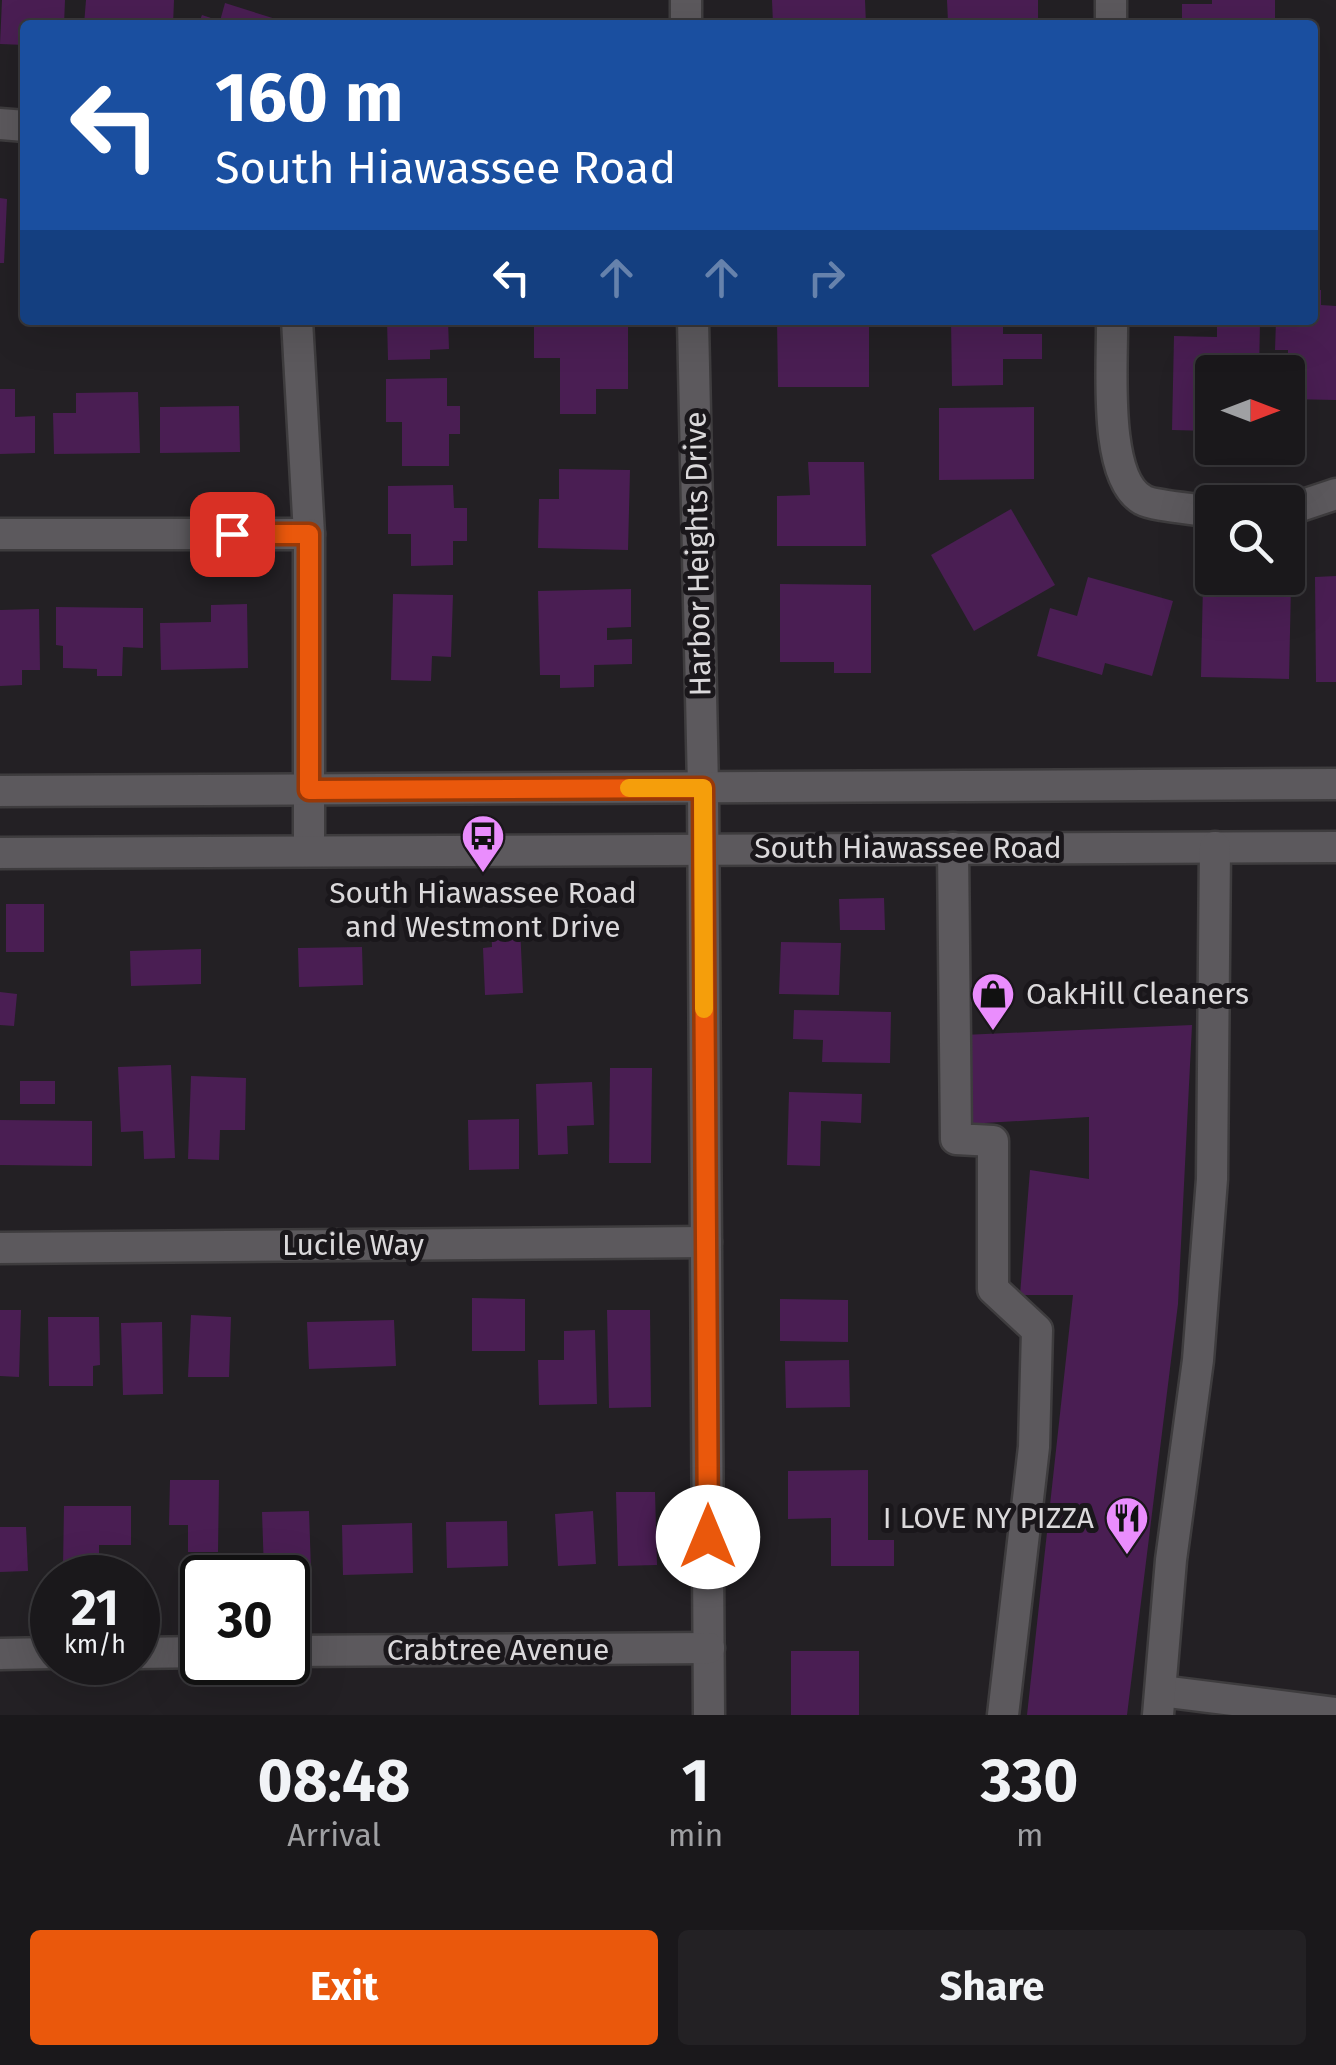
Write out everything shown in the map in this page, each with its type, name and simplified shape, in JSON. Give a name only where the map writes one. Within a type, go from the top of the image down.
[{"type":"street","points":[[297,325],[309,534],[309,851]]},
{"type":"street","name":"Harbor Heights Drive","points":[[693,325],[703,788],[709,1715]]},
{"type":"street","points":[[1112,325],[1113,433],[1121,476],[1142,500],[1195,509]]},
{"type":"street","points":[[1305,504],[1336,494]]},
{"type":"street","points":[[0,534],[309,534]]},
{"type":"street","name":"South Hiawassee Road","points":[[0,791],[1336,784]]},
{"type":"street","points":[[1215,847],[1212,1180],[1198,1360],[1171,1560],[1160,1703],[1336,1713]]},
{"type":"street","name":"South Hiawassee Road","points":[[0,853],[1336,847]]},
{"type":"street","points":[[953,848],[956,1139],[993,1140],[993,1289],[1037,1330],[1034,1447],[1004,1715]]},
{"type":"street","name":"Lucile Way","points":[[0,1248],[706,1242]]},
{"type":"street","name":"Crabtree Avenue","points":[[310,1652],[709,1648]]},
{"type":"street","points":[[0,1654],[30,1653]]},
{"type":"building","points":[[2,0],[65,0],[64,20],[20,20],[20,45],[0,44]]},
{"type":"building","points":[[86,0],[174,0],[173,20],[84,20]]},
{"type":"building","points":[[772,0],[865,0],[866,20],[773,20]]},
{"type":"building","points":[[947,0],[1038,0],[1038,20],[948,20]]},
{"type":"building","points":[[1212,0],[1275,0],[1275,20],[1182,20],[1182,4],[1212,4]]},
{"type":"building","points":[[225,3],[279,20],[220,20]]},
{"type":"building","points":[[0,198],[7,199],[4,263],[0,263]]},
{"type":"building","points":[[1318,290],[1321,290],[1321,305],[1336,306],[1336,400],[1305,399],[1305,355],[1288,355],[1288,350],[1275,350],[1276,325],[1318,325]]},
{"type":"building","points":[[387,325],[448,325],[449,349],[430,350],[430,359],[388,360]]},
{"type":"building","points":[[534,325],[628,325],[628,389],[596,389],[596,414],[560,414],[560,358],[534,358]]},
{"type":"building","points":[[777,325],[869,325],[869,387],[778,387]]},
{"type":"building","points":[[951,325],[1003,325],[1003,334],[1042,334],[1042,359],[1003,359],[1003,385],[952,386]]},
{"type":"building","points":[[1217,325],[1260,325],[1259,355],[1195,355],[1195,431],[1172,430],[1174,336],[1217,337]]},
{"type":"building","points":[[447,378],[447,406],[460,406],[460,434],[449,434],[449,466],[402,466],[402,422],[386,422],[386,379]]},
{"type":"building","points":[[0,389],[15,389],[15,417],[35,416],[35,453],[0,454]]},
{"type":"building","points":[[138,392],[140,453],[54,454],[53,413],[76,413],[76,393]]},
{"type":"building","points":[[239,406],[240,452],[160,453],[160,407]]},
{"type":"building","points":[[1034,407],[1034,479],[939,480],[939,408]]},
{"type":"building","points":[[808,462],[864,462],[866,546],[777,546],[777,496],[810,495]]},
{"type":"building","points":[[559,469],[630,470],[628,550],[538,548],[539,499],[559,499]]},
{"type":"building","points":[[453,485],[454,508],[467,508],[467,541],[453,541],[453,565],[411,566],[411,534],[388,534],[388,486]]},
{"type":"building","points":[[1011,509],[1055,585],[974,631],[931,555]]},
{"type":"building","points":[[1336,576],[1336,682],[1316,682],[1315,577]]},
{"type":"building","points":[[1088,577],[1173,601],[1152,676],[1105,663],[1102,675],[1037,656],[1050,608],[1077,616]]},
{"type":"building","points":[[780,584],[871,585],[871,673],[834,673],[834,662],[780,662]]},
{"type":"building","points":[[631,589],[631,627],[607,628],[607,640],[632,639],[632,664],[594,665],[594,687],[560,688],[560,675],[540,675],[538,591]]},
{"type":"building","points":[[393,594],[453,595],[451,657],[432,656],[431,681],[391,680]]},
{"type":"building","points":[[1203,595],[1291,595],[1289,679],[1201,677]]},
{"type":"building","points":[[247,604],[248,668],[161,670],[160,623],[211,622],[211,605]]},
{"type":"building","points":[[56,607],[143,608],[143,648],[123,647],[122,676],[97,676],[97,669],[63,668],[63,646],[56,645]]},
{"type":"building","points":[[39,609],[40,670],[22,670],[22,685],[0,686],[0,610]]},
{"type":"building","points":[[884,898],[885,930],[840,930],[839,899]]},
{"type":"building","points":[[6,904],[44,904],[44,952],[6,952]]},
{"type":"building","points":[[520,926],[523,993],[485,995],[483,948],[492,947],[491,927]]},
{"type":"building","points":[[781,942],[841,943],[839,995],[779,994]]},
{"type":"building","points":[[362,947],[363,985],[299,987],[298,948]]},
{"type":"building","points":[[201,949],[201,984],[131,986],[130,951]]},
{"type":"building","points":[[0,992],[17,994],[14,1026],[0,1025]]},
{"type":"building","points":[[794,1010],[891,1012],[890,1063],[822,1062],[823,1040],[793,1039]]},
{"type":"building","points":[[1192,1025],[1178,1304],[1127,1715],[1027,1715],[1073,1295],[1020,1295],[1030,1170],[1089,1179],[1089,1117],[967,1124],[963,1035]]},
{"type":"building","points":[[171,1065],[175,1158],[144,1159],[143,1131],[121,1132],[118,1067]]},
{"type":"building","points":[[610,1068],[652,1068],[651,1163],[609,1163]]},
{"type":"building","points":[[191,1076],[246,1078],[245,1130],[220,1130],[219,1160],[188,1159]]},
{"type":"building","points":[[20,1081],[55,1081],[55,1104],[20,1104]]},
{"type":"building","points":[[592,1082],[594,1125],[567,1126],[568,1154],[538,1155],[536,1084]]},
{"type":"building","points":[[789,1092],[862,1094],[861,1123],[821,1121],[820,1166],[787,1165]]},
{"type":"building","points":[[519,1119],[519,1169],[469,1170],[468,1120]]},
{"type":"building","points":[[0,1120],[92,1121],[92,1166],[0,1165]]},
{"type":"building","points":[[472,1298],[525,1299],[525,1351],[472,1351]]},
{"type":"building","points":[[780,1299],[848,1300],[848,1342],[780,1341]]},
{"type":"building","points":[[0,1310],[21,1310],[19,1377],[0,1376]]},
{"type":"building","points":[[607,1310],[650,1310],[651,1407],[609,1408]]},
{"type":"building","points":[[191,1315],[231,1317],[229,1377],[188,1377]]},
{"type":"building","points":[[48,1317],[99,1317],[100,1365],[93,1366],[93,1386],[49,1386]]},
{"type":"building","points":[[394,1320],[396,1366],[309,1369],[307,1322]]},
{"type":"building","points":[[162,1322],[163,1394],[123,1395],[121,1323]]},
{"type":"building","points":[[595,1330],[597,1404],[539,1405],[538,1360],[564,1360],[564,1331]]},
{"type":"building","points":[[849,1360],[850,1407],[786,1408],[785,1361]]},
{"type":"building","points":[[868,1470],[868,1540],[894,1540],[894,1566],[831,1566],[831,1518],[788,1519],[788,1471]]},
{"type":"building","points":[[170,1480],[219,1480],[218,1552],[188,1552],[188,1525],[169,1525]]},
{"type":"building","points":[[616,1492],[655,1492],[657,1565],[618,1566]]},
{"type":"building","points":[[64,1506],[131,1506],[131,1545],[99,1545],[99,1555],[63,1555]]},
{"type":"building","points":[[309,1511],[311,1570],[310,1555],[263,1555],[262,1512]]},
{"type":"building","points":[[593,1511],[596,1564],[558,1566],[555,1514]]},
{"type":"building","points":[[507,1521],[508,1566],[447,1568],[446,1522]]},
{"type":"building","points":[[412,1523],[413,1573],[343,1575],[342,1525]]},
{"type":"building","points":[[0,1527],[26,1527],[28,1571],[0,1572]]},
{"type":"building","points":[[791,1651],[859,1651],[859,1715],[791,1715]]},
{"type":"slow traffic","points":[[629,788],[703,788],[704,1009]]},
{"type":"place","name":"South Hiawassee Road and Westmont Drive","points":[[483,874]]},
{"type":"place","name":"OakHill Cleaners","points":[[993,1032]]},
{"type":"place","name":"I LOVE NY PIZZA","points":[[1127,1556]]},
{"type":"route","points":[[232,534],[309,534],[309,790],[703,788],[708,1537]]}]
